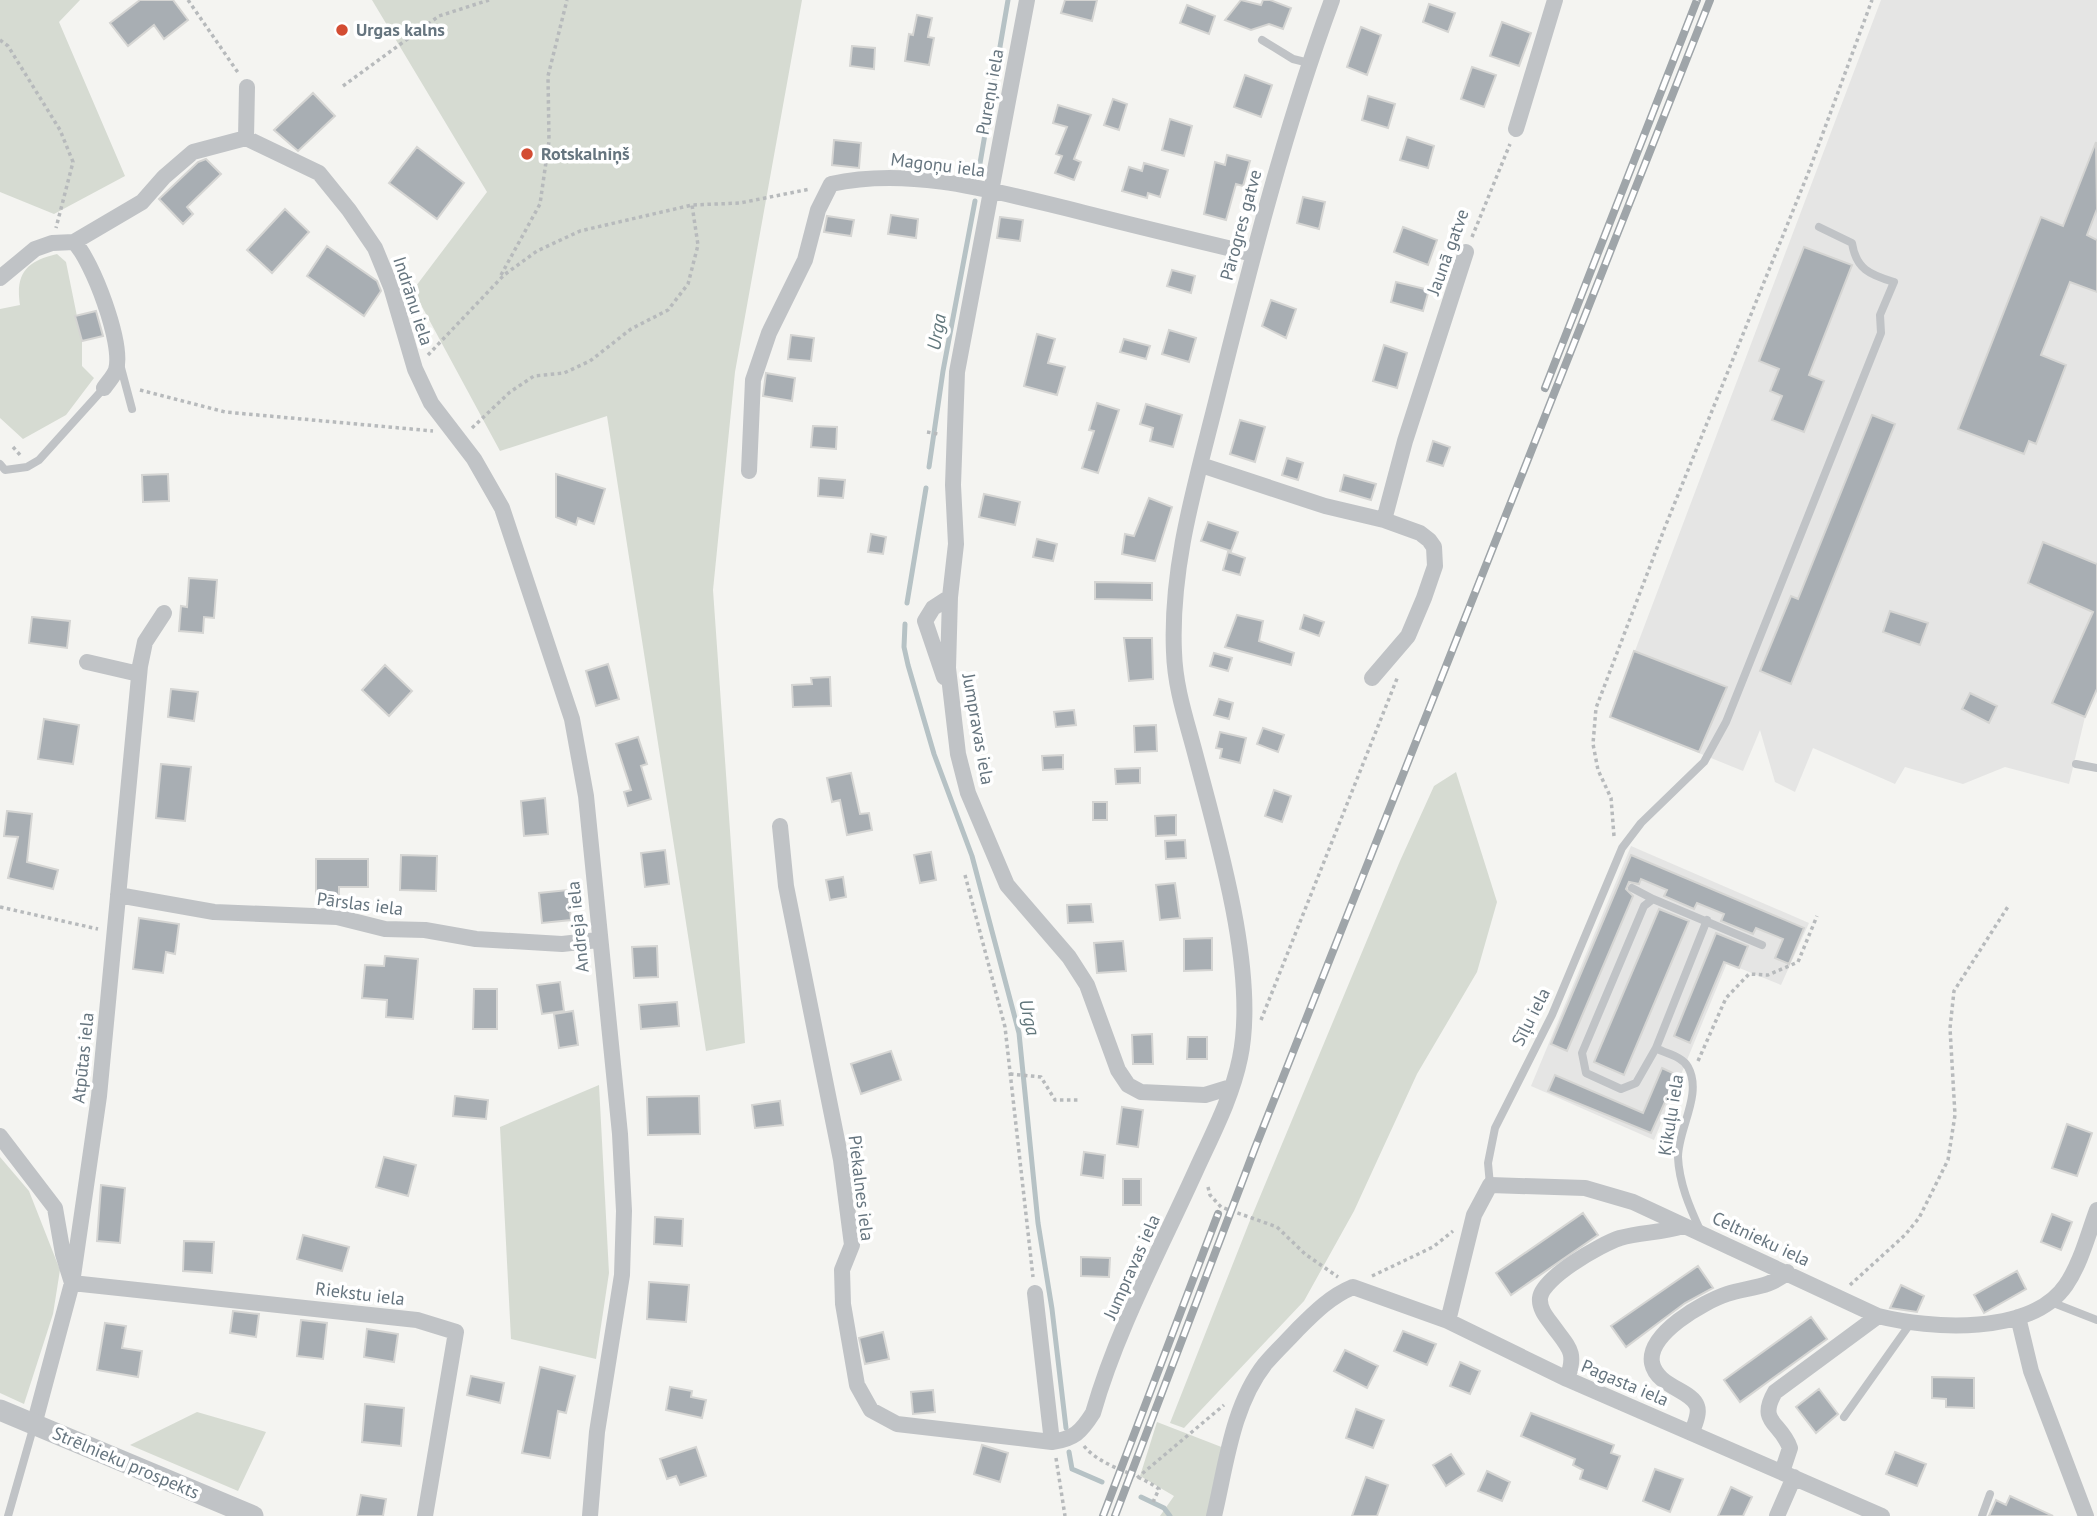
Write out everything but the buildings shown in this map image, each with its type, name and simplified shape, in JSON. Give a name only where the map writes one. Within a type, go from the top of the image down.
[{"type":"street","name":"Pureņu iela","points":[[992,190],[1027,0]]},
{"type":"street","name":"Pārogres gatve","points":[[1201,465],[1252,254],[1309,63],[1332,0]]},
{"type":"street","points":[[1516,129],[1555,0]]},
{"type":"street","points":[[0,278],[18,260],[35,249],[52,243],[74,242],[142,202],[193,152],[246,138],[247,87]]},
{"type":"street","name":"Indrānu iela","points":[[246,138],[319,173],[349,209],[375,248],[391,288],[415,369]]},
{"type":"street","name":"Magoņu iela","points":[[831,184],[854,179],[904,178],[992,190],[1252,254]]},
{"type":"street","points":[[749,471],[754,380],[769,333],[805,260],[818,210],[831,184]]},
{"type":"street","name":"Jumpravas iela","points":[[992,190],[957,372],[953,485],[956,544],[950,597],[949,689],[968,793],[1007,885],[1062,948],[1087,985],[1118,1070],[1129,1085],[1141,1092],[1205,1095],[1231,1087]]},
{"type":"street","points":[[74,242],[89,262],[115,340],[118,358],[116,369],[104,387]]},
{"type":"street","name":"Jaunā gatve","points":[[1384,520],[1405,441],[1466,251]]},
{"type":"street","name":"Andreja iela","points":[[415,369],[431,402],[451,432],[474,459],[502,508],[572,719],[586,796],[598,940],[620,1135],[625,1249],[597,1432],[590,1516]]},
{"type":"street","points":[[1201,465],[1325,506],[1384,520],[1420,533],[1429,540],[1434,547],[1435,566],[1408,636],[1372,678]]},
{"type":"street","name":"Jumpravas iela","points":[[1052,1442],[1076,1435],[1093,1413],[1105,1377],[1200,1161],[1240,1059],[1244,1011],[1233,908],[1177,684],[1174,653],[1178,570],[1201,465]]},
{"type":"street","points":[[949,689],[925,621],[933,608],[950,597]]},
{"type":"street","name":"Atpūtas iela","points":[[34,1425],[72,1283],[99,1096],[138,682],[145,642],[164,613]]},
{"type":"street","points":[[88,662],[138,682]]},
{"type":"street","name":"Piekalnes iela","points":[[780,826],[786,887],[841,1160],[852,1245],[842,1270],[843,1304],[857,1385],[871,1409],[897,1424],[1052,1442]]},
{"type":"street","name":"Pārslas iela","points":[[118,895],[214,912],[337,917],[385,929],[425,930],[476,939],[562,944],[598,940]]},
{"type":"street","points":[[0,1136],[55,1208],[63,1254],[72,1283]]},
{"type":"street","points":[[1448,1321],[1474,1214],[1490,1185]]},
{"type":"street","name":"Celtnieku iela","points":[[1490,1185],[1585,1188],[1633,1202],[1878,1315],[1910,1324],[1976,1326],[2018,1317],[2050,1301],[2065,1287],[2076,1267],[2097,1210]]},
{"type":"street","points":[[1567,1379],[1573,1359],[1571,1349],[1544,1313],[1539,1301],[1541,1290],[1549,1280],[1616,1240],[1642,1233],[1663,1233],[1683,1226]]},
{"type":"street","points":[[1692,1433],[1698,1410],[1696,1403],[1662,1380],[1653,1368],[1651,1356],[1654,1343],[1669,1328],[1714,1300],[1766,1285],[1787,1272]]},
{"type":"street","name":"Riekstu iela","points":[[72,1283],[417,1320],[456,1332],[425,1516]]},
{"type":"street","points":[[1214,1516],[1239,1414],[1251,1387],[1265,1364],[1306,1321],[1330,1299],[1353,1287]]},
{"type":"street","name":"Pagasta iela","points":[[1353,1287],[1448,1321],[1567,1379],[1882,1516]]},
{"type":"street","points":[[1035,1293],[1052,1442]]},
{"type":"street","points":[[1777,1516],[1788,1475],[1790,1448],[1767,1415],[1768,1405],[1775,1392],[1878,1315]]},
{"type":"street","points":[[2018,1317],[2031,1371],[2087,1516]]},
{"type":"street","name":"Strēlnieku prospekts","points":[[0,1410],[253,1516]]},
{"type":"lane","points":[[1262,40],[1293,59],[1309,63]]},
{"type":"lane","name":"Sīļu iela","points":[[1490,1185],[1488,1163],[1495,1128],[1552,1015],[1622,848],[1641,823],[1704,762],[1726,722],[1881,333],[1880,315],[1894,282],[1867,274],[1854,257],[1852,243],[1819,227]]},
{"type":"lane","points":[[118,358],[132,409]]},
{"type":"lane","points":[[0,464],[5,470],[27,467],[39,460],[104,387]]},
{"type":"lane","points":[[2076,764],[2097,768]]},
{"type":"lane","points":[[1632,888],[1762,945]]},
{"type":"lane","points":[[1653,899],[1644,906],[1582,1053],[1582,1063],[1587,1073],[1621,1089],[1629,1089],[1636,1083],[1656,1048],[1707,920]]},
{"type":"lane","points":[[1656,1048],[1683,1060],[1689,1069],[1690,1078]]},
{"type":"lane","name":"Ķikuļu iela","points":[[1690,1078],[1693,1087],[1678,1160],[1684,1187],[1701,1232]]},
{"type":"lane","points":[[2050,1301],[2097,1320]]},
{"type":"lane","points":[[1844,1417],[1910,1324]]},
{"type":"lane","points":[[8,1516],[34,1425]]},
{"type":"lane","points":[[1982,1516],[1990,1494]]},
{"type":"path","points":[[188,0],[247,87]]},
{"type":"path","points":[[343,86],[439,16],[489,0]]},
{"type":"path","points":[[498,280],[540,204],[549,141],[548,76],[568,0]]},
{"type":"path","points":[[1615,866],[1614,811],[1598,770],[1593,744],[1596,708],[1809,170],[1871,0]]},
{"type":"path","points":[[0,40],[8,47],[55,121],[73,162],[52,243]]},
{"type":"path","name":"Jaunā gatve","points":[[1466,251],[1516,129]]},
{"type":"path","points":[[415,369],[498,280],[537,251],[580,231],[692,205],[740,203],[831,184]]},
{"type":"path","points":[[128,387],[225,412],[451,432],[471,429],[503,398],[534,376],[564,373],[590,361],[631,329],[668,310],[688,284],[698,245],[692,205]]},
{"type":"path","points":[[926,432],[944,435]]},
{"type":"path","points":[[13,447],[21,457]]},
{"type":"path","points":[[1259,1025],[1401,667]]},
{"type":"path","points":[[965,875],[1005,1027],[1035,1293]]},
{"type":"path","points":[[1839,1296],[1905,1235],[1919,1218],[1948,1160],[1955,1115],[1950,1028],[1954,991],[2009,905]]},
{"type":"path","points":[[0,907],[114,932]]},
{"type":"path","name":"Ķikuļu iela","points":[[1690,1078],[1726,998],[1749,975],[1768,975],[1798,962],[1817,916]]},
{"type":"path","points":[[1010,1074],[1041,1077],[1055,1100],[1078,1100]]},
{"type":"path","points":[[1200,1161],[1210,1195],[1222,1207],[1277,1227],[1305,1254],[1353,1287],[1433,1247],[1474,1214]]},
{"type":"path","points":[[1137,1478],[1240,1391],[1251,1387]]},
{"type":"path","points":[[1052,1442],[1065,1516]]},
{"type":"path","points":[[1094,1458],[1159,1489],[1153,1502]]},
{"type":"shaded area","points":[[0,0],[80,0],[59,22],[125,176],[54,214],[0,192]]},
{"type":"shaded area","points":[[372,0],[802,0],[735,372],[713,590],[745,1043],[706,1051],[607,416],[500,451],[413,290],[487,192]]},
{"type":"shaded area","points":[[1881,0],[2097,0],[2097,690],[2085,717],[2069,784],[2005,767],[1963,784],[1905,767],[1895,784],[1813,748],[1795,792],[1775,782],[1760,730],[1743,771],[1610,717]]},
{"type":"shaded area","points":[[57,254],[66,262],[82,341],[82,366],[94,378],[66,415],[23,439],[0,418],[0,309],[20,305],[19,285],[25,270],[38,260]]},
{"type":"shaded area","points":[[1456,772],[1497,902],[1477,972],[1417,1074],[1354,1211],[1304,1301],[1184,1428],[1170,1423],[1249,1223],[1400,861],[1434,786]]},
{"type":"shaded area","points":[[1631,846],[1809,923],[1781,985],[1727,963],[1654,1140],[1531,1086]]},
{"type":"shaded area","points":[[599,1085],[609,1273],[596,1359],[511,1339],[500,1127]]},
{"type":"shaded area","points":[[0,1157],[29,1191],[60,1270],[53,1314],[24,1404],[0,1393]]},
{"type":"shaded area","points":[[197,1412],[266,1432],[238,1491],[130,1445]]},
{"type":"shaded area","points":[[1157,1422],[1224,1448],[1207,1516],[1160,1516],[1174,1496],[1140,1476]]},
{"type":"waterway","name":"Urga","points":[[978,175],[1008,0]]},
{"type":"waterway","name":"Urga","points":[[929,467],[943,371],[975,201]]},
{"type":"waterway","name":"Urga","points":[[907,603],[926,488]]},
{"type":"waterway","name":"Urga","points":[[905,624],[904,647],[908,665],[934,754],[972,856],[1019,1033],[1038,1223],[1052,1309],[1066,1428]]},
{"type":"waterway","name":"Urga","points":[[1069,1452],[1072,1469],[1102,1482]]},
{"type":"waterway","name":"Urga","points":[[1141,1497],[1164,1508],[1170,1516]]},
{"type":"railway","points":[[1545,388],[1697,0]]},
{"type":"railway","points":[[1115,1516],[1255,1148],[1710,0]]},
{"type":"railway","points":[[1103,1516],[1218,1214]]},
{"type":"place","name":"Urgas kalns","points":[[342,30]]},
{"type":"place","name":"Rotskalniņš","points":[[527,154]]}]
